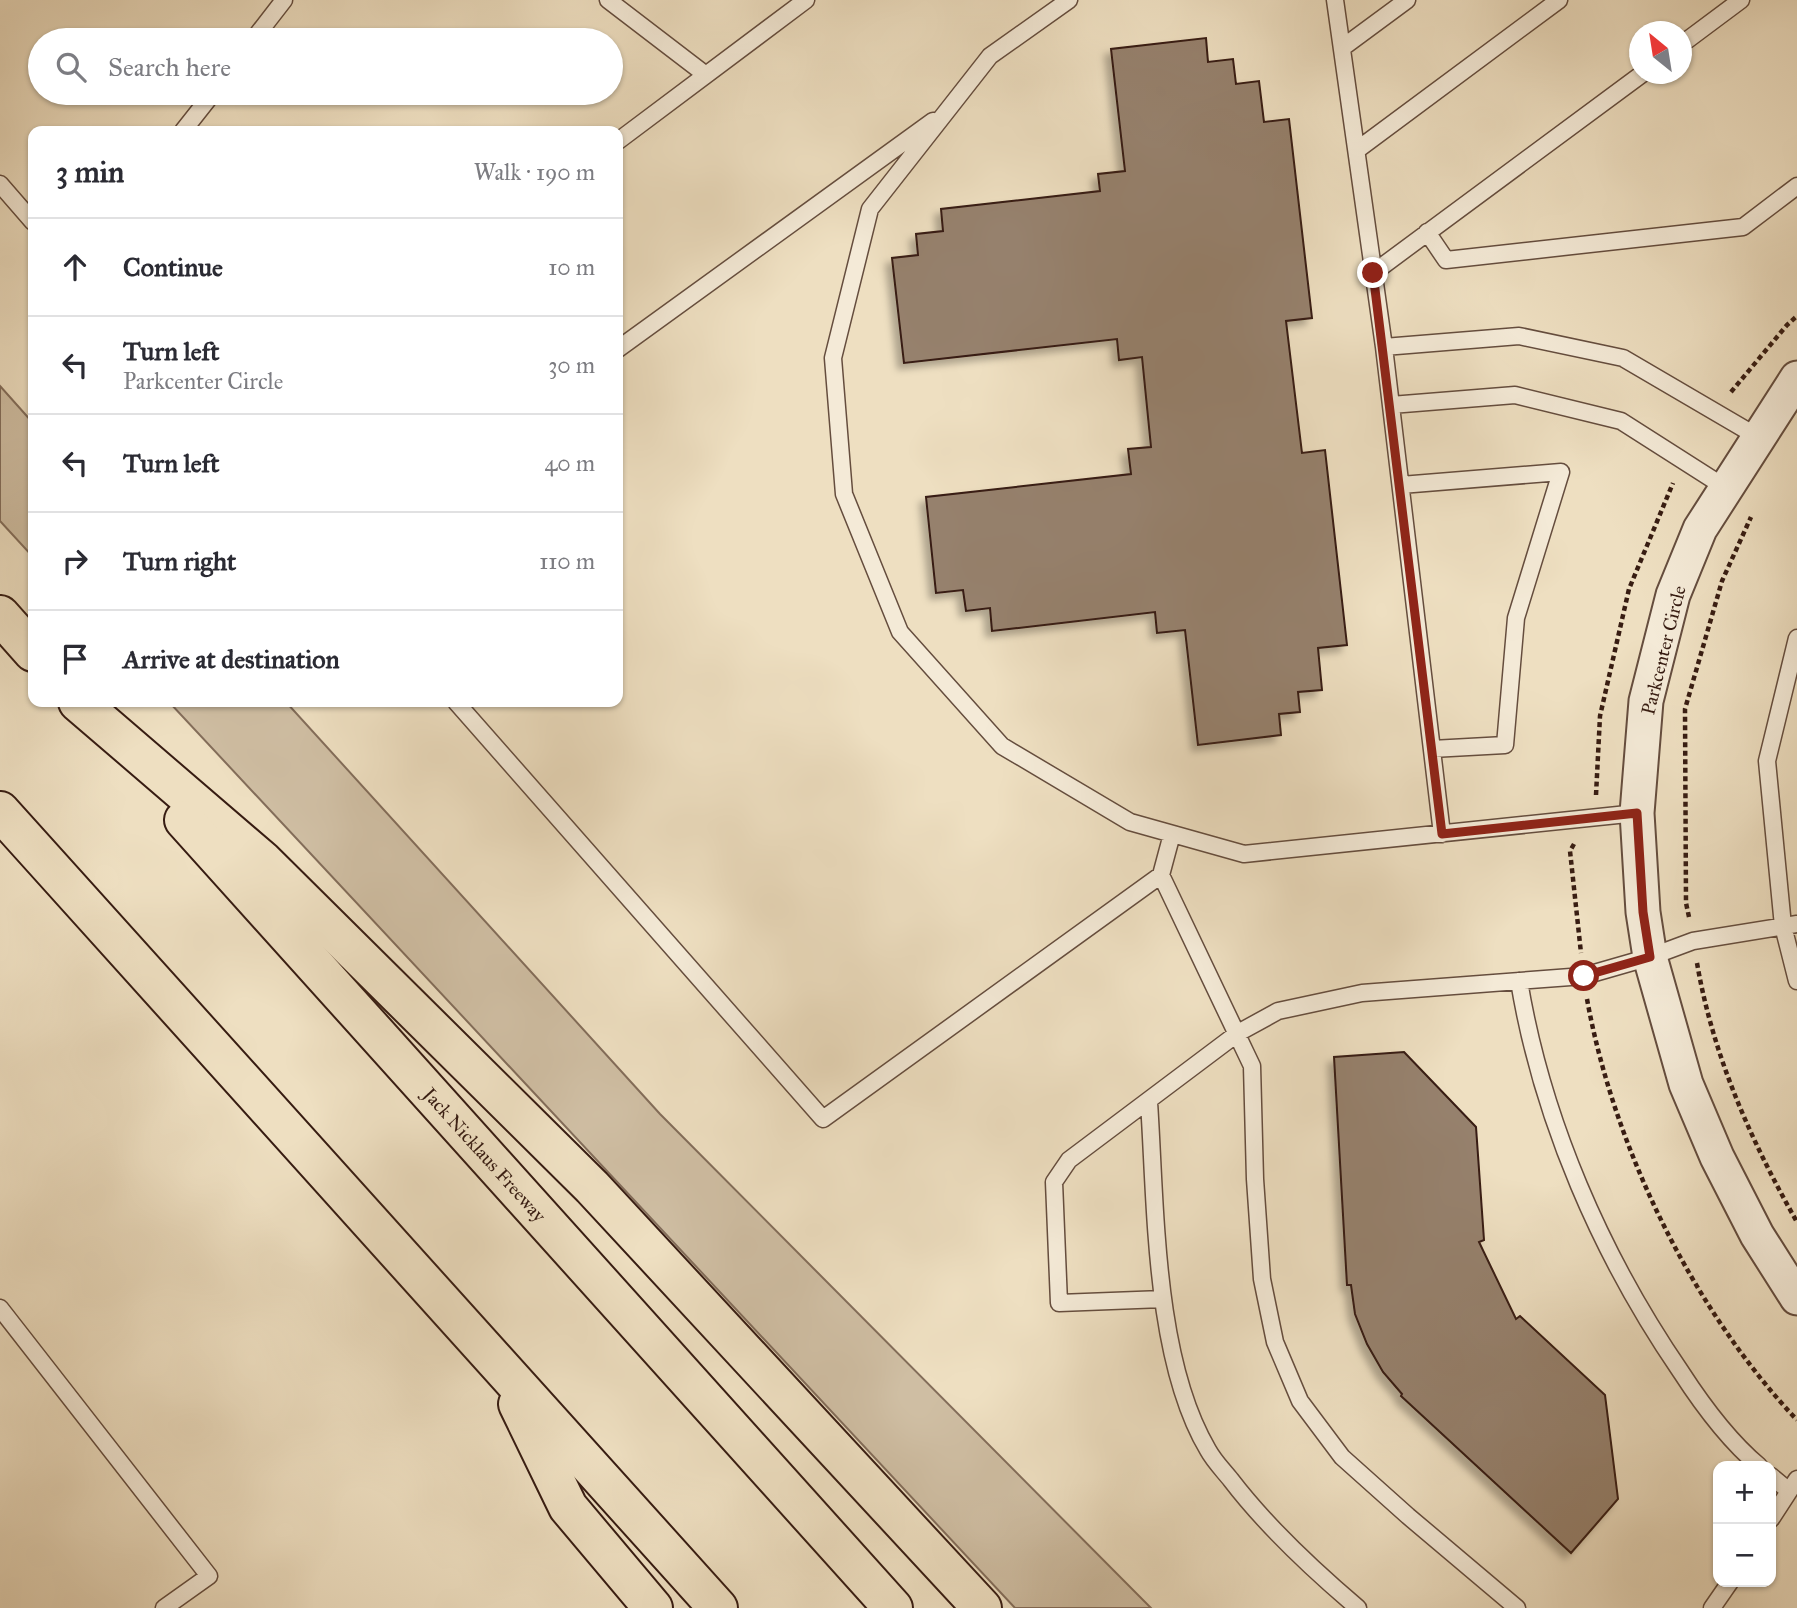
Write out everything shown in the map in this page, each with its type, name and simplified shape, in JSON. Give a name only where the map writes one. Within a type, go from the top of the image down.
[{"type":"highway","points":[[0,615],[28,646]]},
{"type":"highway","name":"Jack Nicklaus Freeway","points":[[82,707],[893,1608]]},
{"type":"highway","points":[[84,707],[263,861],[592,1187],[982,1608]]},
{"type":"highway","points":[[0,811],[718,1608]]},
{"type":"highway","points":[[498,1364],[568,1507],[653,1608]]},
{"type":"street","name":"Parkcenter Circle","points":[[1797,378],[1791,383],[1700,529],[1673,595],[1646,701],[1637,813],[1643,912],[1650,957],[1686,1084],[1712,1145],[1757,1235],[1797,1298]]},
{"type":"lane","points":[[262,28],[284,0]]},
{"type":"lane","points":[[608,0],[706,75]]},
{"type":"lane","points":[[623,137],[806,0]]},
{"type":"lane","points":[[1069,0],[990,56],[870,209],[833,358],[844,494],[900,632],[1002,746],[1130,822],[1244,854],[1637,813]]},
{"type":"lane","points":[[1335,0],[1384,347],[1442,834]]},
{"type":"lane","points":[[1342,48],[1407,0]]},
{"type":"lane","points":[[1356,150],[1559,0]]},
{"type":"lane","points":[[1692,37],[1741,0]]},
{"type":"lane","points":[[1373,273],[1629,84]]},
{"type":"lane","points":[[187,126],[204,105]]},
{"type":"lane","points":[[623,345],[948,110]]},
{"type":"lane","points":[[0,184],[28,216]]},
{"type":"lane","points":[[1427,232],[1446,260],[1743,227],[1797,187]]},
{"type":"lane","points":[[1384,347],[1519,336],[1623,358],[1758,437]]},
{"type":"lane","points":[[1391,405],[1515,395],[1621,421],[1726,488]]},
{"type":"lane","points":[[1401,485],[1560,472],[1517,618],[1505,745],[1432,750]]},
{"type":"lane","points":[[1796,641],[1767,761],[1797,981]]},
{"type":"lane","points":[[460,707],[823,1119],[1161,875],[1172,834]]},
{"type":"lane","points":[[1161,875],[1252,1066],[1255,1179],[1262,1279],[1275,1342],[1300,1401],[1342,1457],[1517,1608]]},
{"type":"lane","points":[[1163,1299],[1059,1303],[1054,1182],[1069,1160],[1238,1033],[1278,1012],[1362,993],[1584,976],[1693,941],[1790,925]]},
{"type":"lane","points":[[1519,981],[1527,1027],[1546,1095],[1573,1172],[1618,1269],[1658,1339],[1704,1406],[1753,1461]]},
{"type":"lane","points":[[1149,1102],[1163,1299],[1182,1393],[1208,1451],[1253,1509],[1328,1583],[1358,1608]]},
{"type":"lane","points":[[0,1308],[209,1576],[164,1608]]},
{"type":"lane","points":[[1776,1478],[1793,1485],[1776,1511]]},
{"type":"lane","points":[[1712,1608],[1727,1587]]},
{"type":"path","points":[[1730,394],[1797,316]]},
{"type":"path","points":[[1756,506],[1722,581],[1685,709],[1686,903],[1699,975],[1728,1080],[1766,1167],[1797,1222]]},
{"type":"shaded area","points":[[0,386],[28,417],[28,552],[0,521]]},
{"type":"shaded area","points":[[174,707],[291,707],[660,1114],[1151,1608],[1015,1608]]},
{"type":"building","points":[[1206,38],[1208,62],[1233,59],[1236,84],[1259,81],[1264,122],[1289,119],[1312,318],[1286,321],[1302,453],[1325,450],[1347,645],[1318,648],[1322,690],[1298,692],[1300,712],[1279,714],[1281,735],[1198,745],[1185,630],[1157,633],[1155,612],[992,631],[990,608],[966,611],[963,590],[936,593],[926,497],[1131,474],[1128,449],[1151,447],[1142,357],[1119,360],[1117,339],[904,363],[892,258],[918,255],[916,234],[943,231],[941,209],[1100,191],[1098,174],[1125,171],[1111,49]]},
{"type":"building","points":[[1404,1052],[1476,1127],[1484,1240],[1479,1242],[1516,1319],[1520,1316],[1605,1395],[1618,1499],[1571,1553],[1401,1396],[1367,1344],[1355,1314],[1351,1285],[1347,1285],[1334,1057]]},
{"type":"route","points":[[1373,273],[1442,834],[1637,813],[1643,912],[1650,957],[1584,976]]}]
